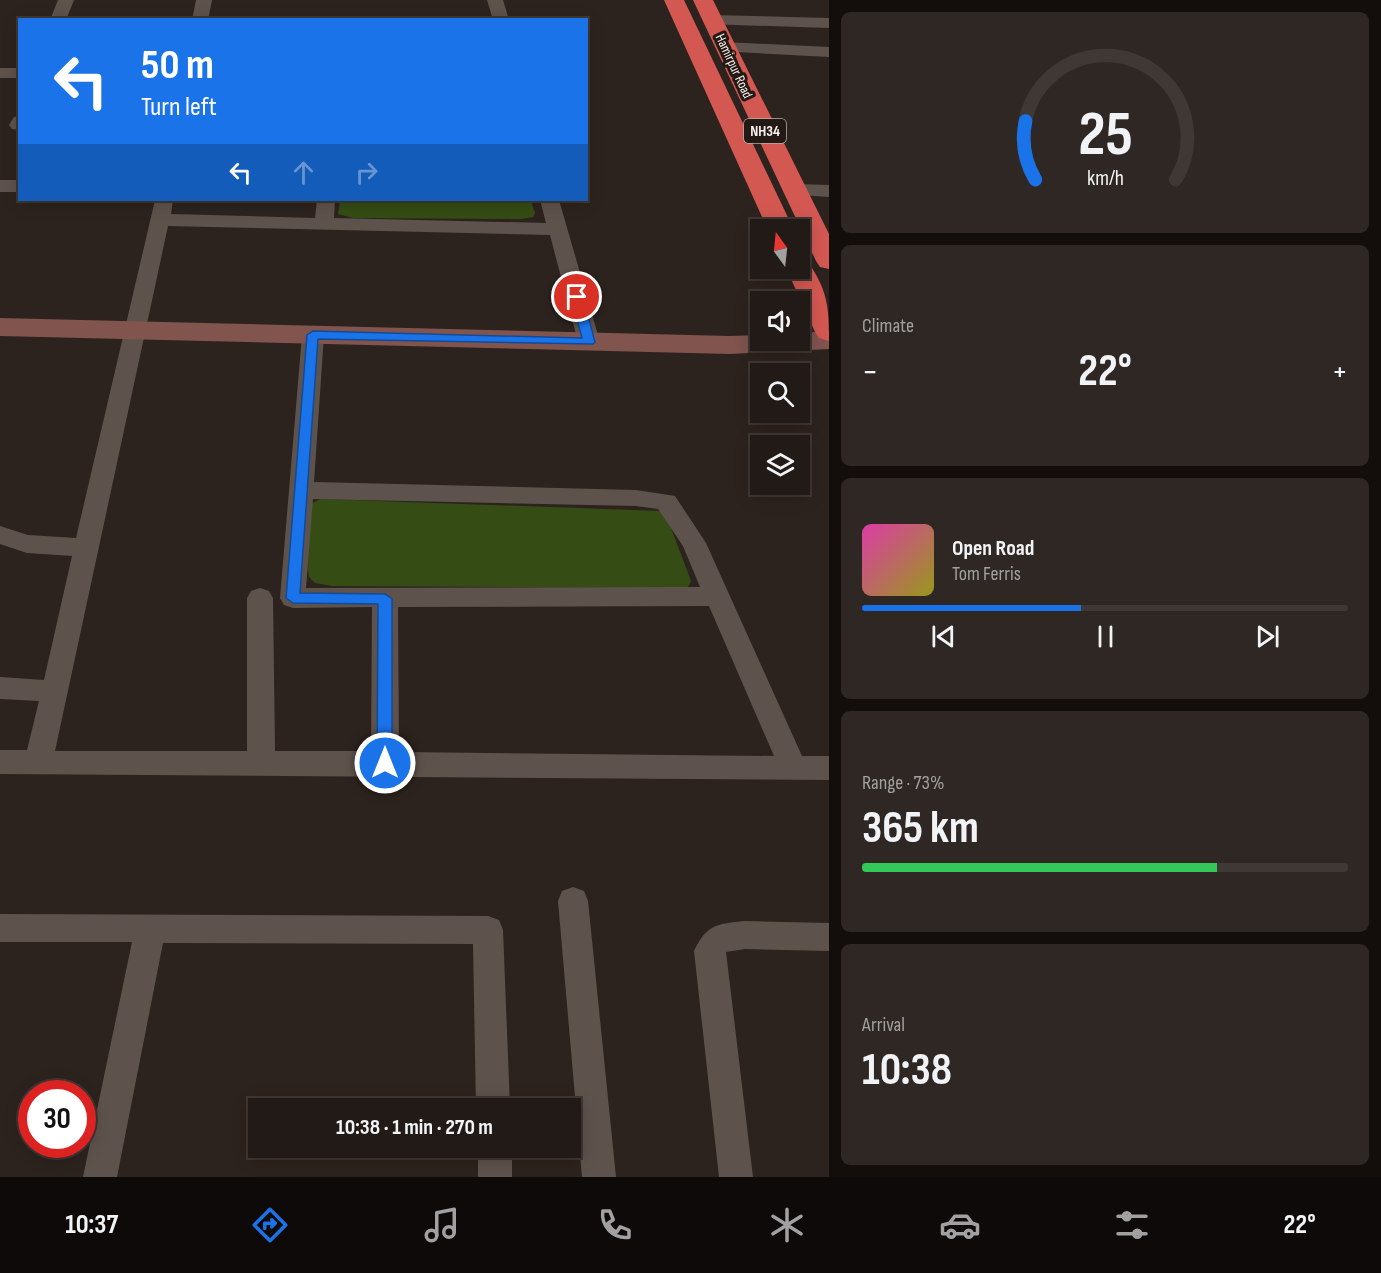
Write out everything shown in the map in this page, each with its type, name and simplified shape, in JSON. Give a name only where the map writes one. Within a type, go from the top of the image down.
[{"type":"highway","name":"NH34","points":[[674,0],[776,219]]},
{"type":"highway","name":"Hamirpur Road","points":[[708,10],[793,190],[822,234],[829,261]]},
{"type":"highway","points":[[805,279],[829,332]]},
{"type":"street","points":[[59,18],[66,0]]},
{"type":"street","points":[[200,18],[204,0]]},
{"type":"street","points":[[495,0],[500,18]]},
{"type":"street","points":[[708,10],[829,23]]},
{"type":"street","points":[[724,47],[829,52]]},
{"type":"street","points":[[0,73],[18,74]]},
{"type":"street","points":[[0,186],[18,186]]},
{"type":"street","points":[[793,190],[829,190]]},
{"type":"street","points":[[324,224],[326,201]]},
{"type":"street","points":[[550,201],[589,342]]},
{"type":"street","points":[[39,761],[162,210],[324,224],[559,229]]},
{"type":"street","points":[[0,327],[730,345],[829,340]]},
{"type":"street","points":[[313,335],[293,598],[718,596]]},
{"type":"street","points":[[301,490],[636,498],[666,502],[694,543],[793,768]]},
{"type":"street","points":[[0,535],[27,544],[86,548]]},
{"type":"street","points":[[260,598],[261,762]]},
{"type":"street","points":[[385,599],[385,763]]},
{"type":"street","points":[[0,688],[55,691]]},
{"type":"street","points":[[1,764],[39,761],[261,762],[829,768]]},
{"type":"street","points":[[573,901],[599,1177]]},
{"type":"street","points":[[0,928],[488,930],[493,1098]]},
{"type":"street","points":[[100,1177],[150,930]]},
{"type":"street","points":[[736,1177],[710,951],[714,943],[721,938],[734,936],[829,937]]},
{"type":"street","points":[[495,1158],[495,1177]]},
{"type":"green space","points":[[340,201],[531,201],[535,213],[533,217],[521,219],[353,218],[338,214]]},
{"type":"green space","points":[[321,499],[661,511],[668,520],[691,581],[688,587],[678,588],[332,586],[315,583],[309,577],[307,565],[312,503]]},
{"type":"route","points":[[385,763],[385,599],[293,598],[313,335],[589,342],[577,297]]}]
